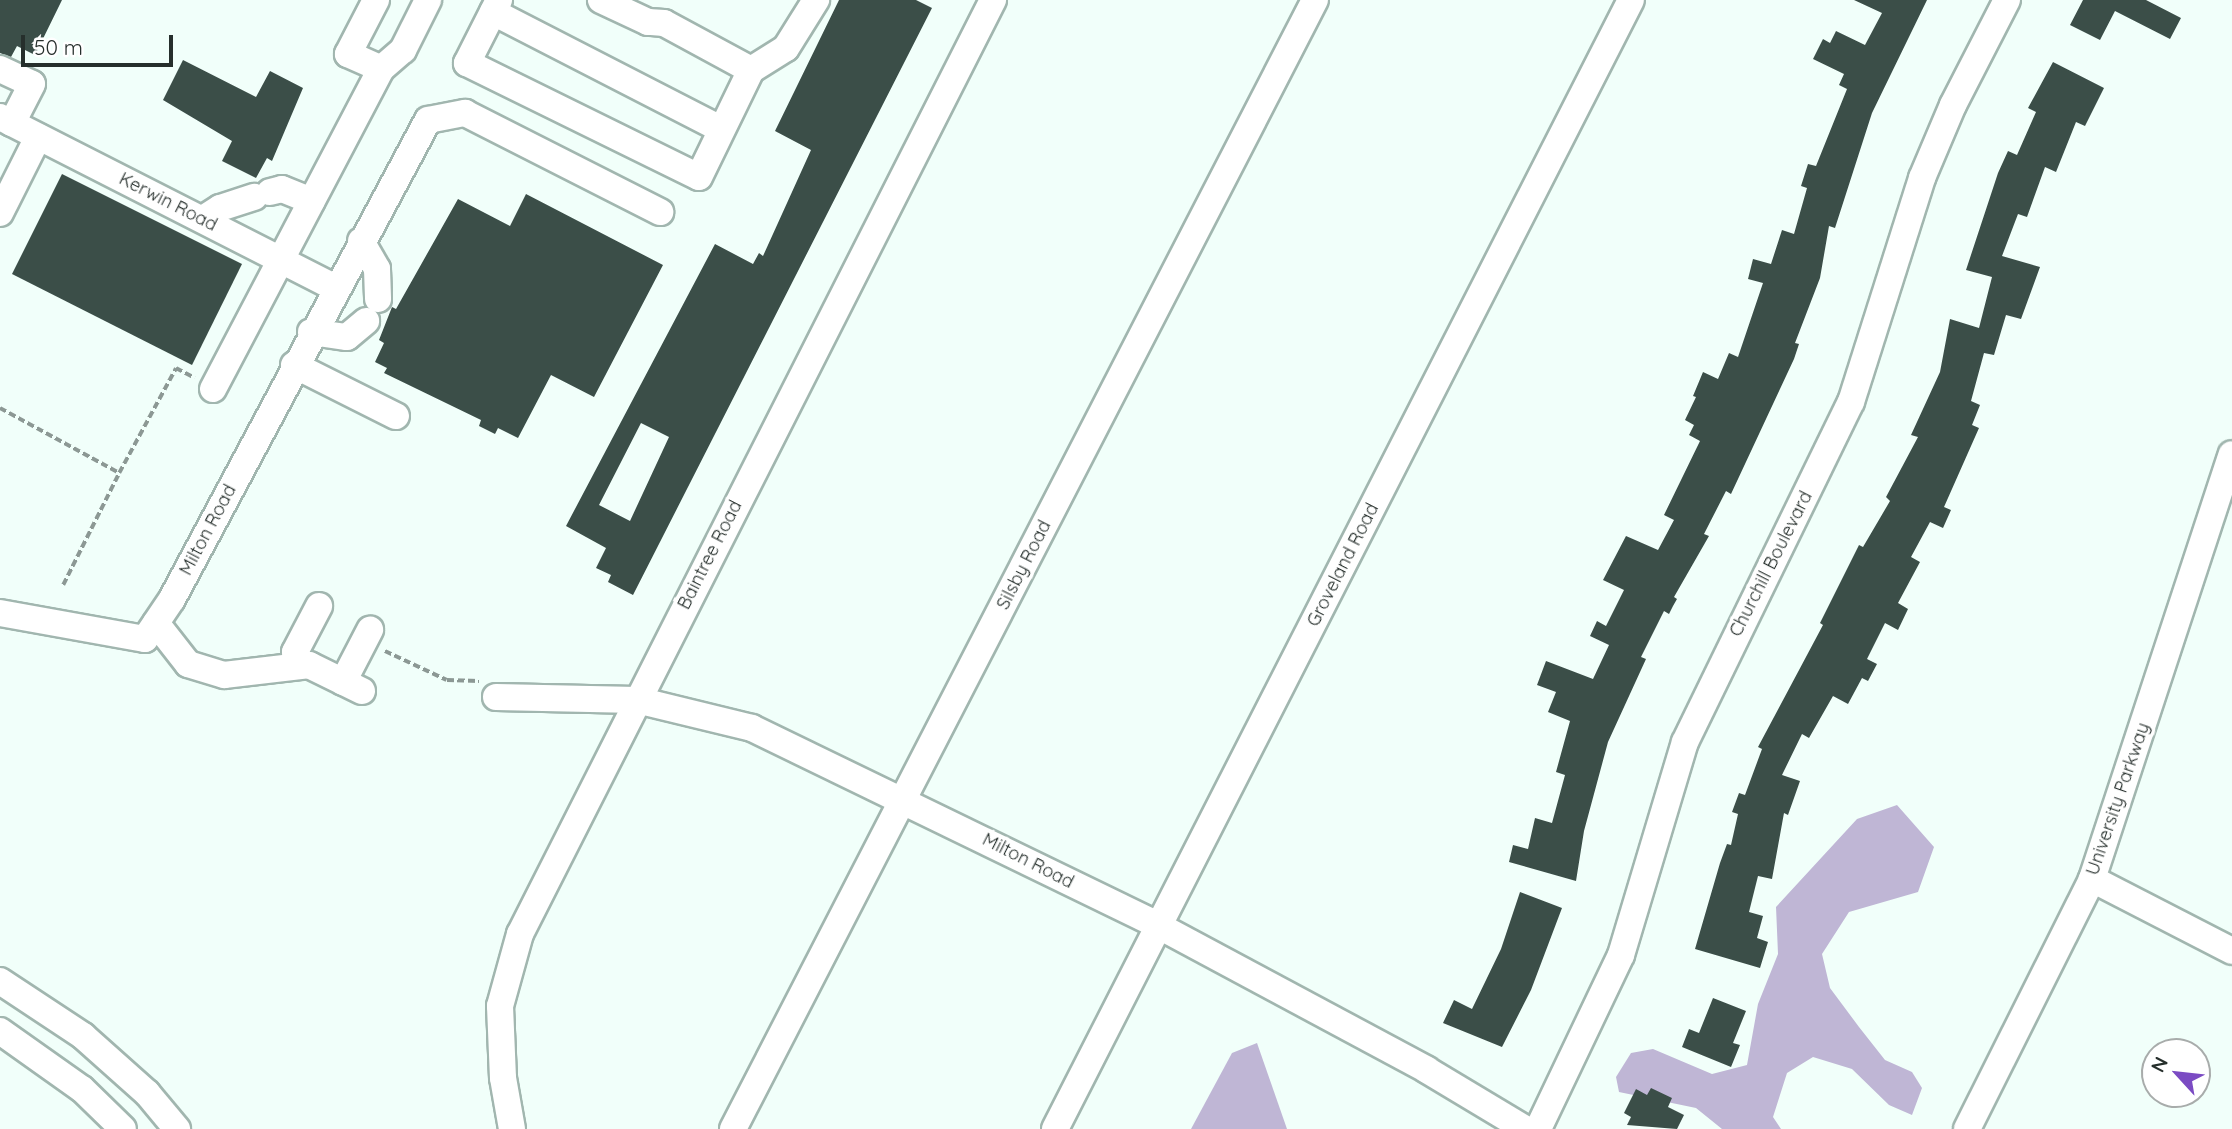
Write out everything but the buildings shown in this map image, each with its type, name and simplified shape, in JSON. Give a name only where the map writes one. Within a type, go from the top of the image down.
[{"type":"street","points":[[376,0],[348,54],[381,69]]},
{"type":"street","points":[[213,389],[381,69],[403,50],[428,0]]},
{"type":"street","points":[[601,0],[648,22],[663,11],[751,70]]},
{"type":"street","points":[[721,129],[496,6],[467,63],[699,177],[751,70],[786,48],[817,0]]},
{"type":"street","name":"Baintree Road","points":[[512,1129],[503,1078],[500,1006],[520,934],[993,0]]},
{"type":"street","name":"Silsby Road","points":[[733,1129],[1315,0]]},
{"type":"street","name":"Groveland Road","points":[[1055,1129],[1631,0]]},
{"type":"street","name":"Churchill Boulevard","points":[[1538,1129],[1616,967],[1685,742],[1852,402],[1922,178],[1953,105],[2007,0]]},
{"type":"street","points":[[0,69],[32,84],[6,120]]},
{"type":"street","name":"Milton Road","points":[[156,623],[428,120],[466,113],[660,212]]},
{"type":"street","name":"Kerwin Road","points":[[6,120],[335,288]]},
{"type":"street","points":[[0,213],[38,137]]},
{"type":"street","points":[[203,219],[220,208],[282,188],[312,201]]},
{"type":"street","points":[[311,332],[347,337],[372,310],[377,269],[361,241]]},
{"type":"street","points":[[294,365],[396,416]]},
{"type":"street","name":"University Parkway","points":[[1976,1126],[2092,879],[2232,454]]},
{"type":"street","points":[[297,666],[295,652],[319,606]]},
{"type":"street","points":[[0,613],[145,639],[156,623],[188,664],[224,676],[309,665],[353,687],[367,635]]},
{"type":"street","name":"Milton Road","points":[[496,697],[637,699],[752,728],[904,799],[1159,926],[1427,1070],[1525,1129]]},
{"type":"street","points":[[2092,879],[2232,951]]},
{"type":"street","points":[[0,981],[83,1036],[147,1093],[177,1129]]},
{"type":"street","points":[[0,1031],[82,1089],[123,1129]]},
{"type":"path","points":[[63,585],[176,368],[213,389]]},
{"type":"path","points":[[0,408],[119,473]]},
{"type":"path","points":[[367,635],[447,680],[500,682],[496,697]]},
{"type":"shaded area","points":[[1897,805],[1934,847],[1918,892],[1849,912],[1822,954],[1830,988],[1859,1027],[1885,1060],[1912,1072],[1922,1088],[1912,1115],[1889,1105],[1852,1069],[1813,1057],[1787,1073],[1773,1117],[1781,1129],[1722,1129],[1696,1108],[1619,1092],[1616,1077],[1631,1053],[1653,1049],[1712,1074],[1747,1065],[1758,1004],[1778,954],[1776,907],[1857,819]]},
{"type":"shaded area","points":[[1257,1043],[1287,1129],[1191,1129],[1232,1053]]}]
